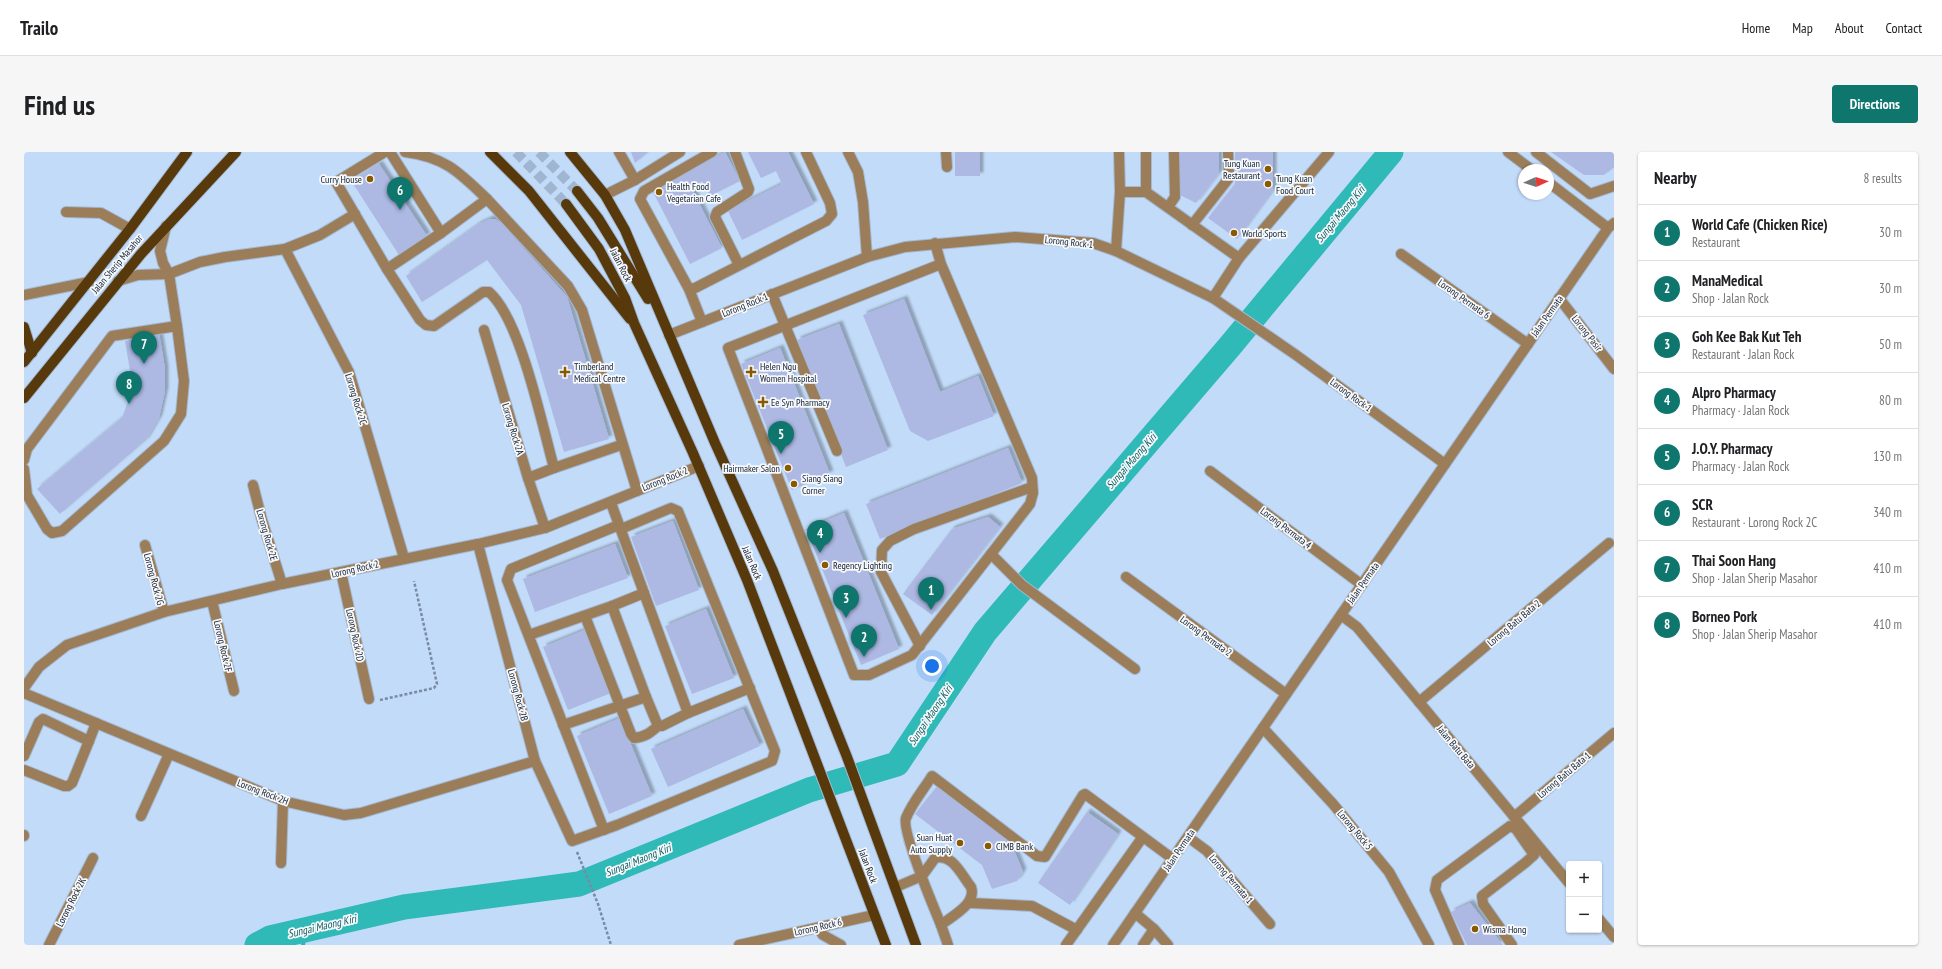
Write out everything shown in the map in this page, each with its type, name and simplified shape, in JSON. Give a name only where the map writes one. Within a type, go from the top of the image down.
[{"type":"main road","name":"Jalan Sherip Masahor","points":[[24,362],[89,282],[187,152]]},
{"type":"main road","name":"Jalan Sherip Masahor","points":[[24,398],[118,281],[166,226],[236,152]]},
{"type":"main road","points":[[490,152],[529,191],[615,302],[634,323]]},
{"type":"main road","name":"Jalan Rock","points":[[570,152],[605,195],[625,230],[652,296],[773,571],[847,757],[896,887],[916,945]]},
{"type":"main road","name":"Jalan Rock","points":[[577,191],[598,218],[670,335]]},
{"type":"main road","name":"Jalan Rock","points":[[566,204],[599,249],[625,298],[634,323],[699,466],[747,580],[886,945]]},
{"type":"main road","points":[[24,327],[32,352]]},
{"type":"street","points":[[385,152],[336,182],[420,320],[426,324],[434,326],[483,292],[490,292],[497,299],[517,339],[554,468]]},
{"type":"street","points":[[390,152],[441,233]]},
{"type":"street","points":[[405,152],[419,154],[439,160],[455,169],[487,198],[568,286],[582,310],[621,445],[636,491]]},
{"type":"street","points":[[619,152],[635,180]]},
{"type":"street","points":[[702,322],[689,289],[640,199],[644,191],[712,152]]},
{"type":"street","points":[[735,152],[749,189],[748,192],[717,212],[715,217],[739,265]]},
{"type":"street","points":[[689,289],[695,288],[826,221],[832,214],[830,204],[806,152]]},
{"type":"street","points":[[848,152],[858,172],[863,202],[867,257]]},
{"type":"street","points":[[946,152],[947,167]]},
{"type":"street","points":[[1116,251],[1120,192],[1120,152]]},
{"type":"street","points":[[1146,152],[1146,192]]},
{"type":"street","points":[[1168,207],[1174,197],[1174,152]]},
{"type":"street","points":[[1192,225],[1228,178],[1228,152]]},
{"type":"street","points":[[1213,298],[1239,258],[1329,152]]},
{"type":"street","points":[[1508,152],[1524,164]]},
{"type":"street","points":[[1536,152],[1590,194],[1614,186]]},
{"type":"street","points":[[605,195],[635,180],[677,153],[684,168]]},
{"type":"street","points":[[1554,186],[1611,225]]},
{"type":"street","points":[[1120,192],[1146,192],[1239,258]]},
{"type":"street","points":[[388,269],[441,233],[487,198]]},
{"type":"street","points":[[66,212],[101,212],[130,229]]},
{"type":"street","points":[[118,281],[138,275],[169,274],[200,262],[285,249],[320,235],[355,214]]},
{"type":"street","name":"Jalan Permata","points":[[1113,945],[1559,298],[1611,225]]},
{"type":"street","points":[[24,469],[28,495],[47,529],[52,533],[62,531],[164,441],[181,414],[184,381],[177,326],[169,274],[163,263],[160,250],[166,226]]},
{"type":"street","name":"Lorong Rock 1","points":[[670,335],[867,257],[905,247],[935,243],[1015,237],[1093,243],[1116,251],[1213,298],[1296,355],[1445,464]]},
{"type":"street","points":[[935,243],[941,264],[1032,478],[1030,504],[912,655],[869,675],[854,675],[728,348],[941,264]]},
{"type":"street","name":"Lorong Rock 2C","points":[[285,249],[349,372],[404,558]]},
{"type":"street","name":"Lorong Permata 6","points":[[1401,254],[1528,344]]},
{"type":"street","points":[[24,295],[89,282]]},
{"type":"street","points":[[772,294],[837,451]]},
{"type":"street","name":"Lorong Pasir","points":[[1559,298],[1614,369]]},
{"type":"street","points":[[24,460],[26,447],[112,336],[177,326]]},
{"type":"street","name":"Lorong Rock 2A","points":[[484,330],[528,478],[545,528]]},
{"type":"street","points":[[528,478],[621,445]]},
{"type":"street","name":"Lorong Rock 2","points":[[24,688],[38,667],[67,645],[164,612],[282,584],[478,544],[545,528],[611,503],[636,491],[699,466]]},
{"type":"street","name":"Lorong Permata 4","points":[[1210,471],[1362,585]]},
{"type":"street","name":"Lorong Rock 2E","points":[[253,485],[262,520],[282,584]]},
{"type":"street","points":[[920,646],[881,572],[882,550],[890,541],[914,529],[1032,487]]},
{"type":"street","points":[[611,503],[688,713]]},
{"type":"street","points":[[574,845],[604,830],[772,760],[775,751],[678,511],[671,508],[511,569],[507,580],[604,830]]},
{"type":"street","name":"Lorong Batu Bata 2","points":[[1419,702],[1609,543]]},
{"type":"street","name":"Lorong Rock 2B","points":[[478,544],[535,761],[574,845]]},
{"type":"street","name":"Lorong Rock 2G","points":[[145,545],[164,612]]},
{"type":"street","points":[[991,554],[1022,585],[1135,669]]},
{"type":"street","name":"Lorong Rock 2D","points":[[341,572],[369,699]]},
{"type":"street","name":"Lorong Permata 2","points":[[1126,577],[1286,694]]},
{"type":"street","points":[[529,635],[585,616],[644,593]]},
{"type":"street","name":"Lorong Rock 2F","points":[[212,601],[234,691]]},
{"type":"street","points":[[612,606],[658,726]]},
{"type":"street","name":"Jalan Batu Bata","points":[[1341,615],[1357,627],[1566,879]]},
{"type":"street","points":[[585,616],[619,706],[634,738],[642,738],[650,734],[658,726],[662,726],[688,713],[750,688]]},
{"type":"street","name":"Lorong Rock 2H","points":[[24,693],[284,801],[344,815],[361,813],[535,761]]},
{"type":"street","points":[[563,725],[646,697]]},
{"type":"street","points":[[24,756],[39,722],[43,719],[89,741]]},
{"type":"street","points":[[24,770],[64,786],[68,786],[72,783],[96,723]]},
{"type":"street","name":"Lorong Rock 5","points":[[1263,728],[1333,804],[1389,872],[1429,945]]},
{"type":"street","name":"Lorong Batu Bata 1","points":[[1514,817],[1614,733]]},
{"type":"street","points":[[142,816],[169,754]]},
{"type":"street","points":[[948,945],[922,876],[905,823],[906,818],[932,776],[1037,856],[1045,857],[1083,795],[1087,796],[1172,859]]},
{"type":"street","points":[[281,863],[284,801]]},
{"type":"street","points":[[1459,945],[1435,890],[1437,880],[1510,826],[1516,829],[1534,855],[1482,896],[1483,904],[1512,945]]},
{"type":"street","name":"Lorong Permata 1","points":[[1188,837],[1206,851],[1270,924]]},
{"type":"street","points":[[1066,945],[1142,838]]},
{"type":"street","points":[[896,887],[922,876],[934,858],[942,856],[950,860],[971,887],[973,891],[970,903]]},
{"type":"street","name":"Lorong Rock 2K","points":[[49,945],[94,858]]},
{"type":"street","points":[[941,924],[970,903],[1032,906],[1077,930]]},
{"type":"street","points":[[1135,913],[1154,929],[1168,945]]},
{"type":"street","name":"Lorong Rock 6","points":[[739,945],[874,915]]},
{"type":"street","points":[[1602,923],[1614,937]]},
{"type":"street","points":[[818,928],[827,942],[841,945]]},
{"type":"street","points":[[1143,945],[1154,929]]},
{"type":"path","points":[[369,699],[375,701],[434,688],[437,684],[414,581]]},
{"type":"path","points":[[574,845],[598,904],[611,945]]},
{"type":"building","points":[[631,152],[648,152],[635,163]]},
{"type":"building","points":[[725,152],[740,181],[710,196],[702,181],[691,188],[722,248],[690,264],[652,190]]},
{"type":"building","points":[[748,152],[788,152],[814,204],[742,240],[728,211],[782,184],[776,171],[761,178]]},
{"type":"building","points":[[955,152],[980,152],[980,176],[955,176]]},
{"type":"building","points":[[1180,152],[1219,152],[1219,173],[1196,203],[1180,195]]},
{"type":"building","points":[[1235,152],[1273,152],[1273,190],[1237,239],[1208,218],[1235,184]]},
{"type":"building","points":[[1551,152],[1614,152],[1614,167],[1604,175],[1584,175]]},
{"type":"building","points":[[379,164],[427,236],[399,255],[352,182]]},
{"type":"building","name":"Timberland Medical Centre","points":[[490,219],[495,219],[501,223],[567,297],[609,439],[564,452],[521,305],[487,260],[422,302],[406,276],[479,224]]},
{"type":"building","points":[[904,299],[940,392],[978,376],[994,416],[928,441],[910,431],[863,315]]},
{"type":"building","points":[[839,324],[888,450],[846,467],[797,340]]},
{"type":"building","points":[[159,333],[165,369],[165,391],[159,418],[146,440],[60,514],[37,489],[122,418],[133,388],[125,341]]},
{"type":"building","points":[[780,348],[830,474],[792,490],[741,364]]},
{"type":"building","points":[[1008,448],[1022,483],[880,539],[866,504]]},
{"type":"building","points":[[844,513],[899,649],[861,665],[806,529]]},
{"type":"building","points":[[988,517],[1000,527],[932,615],[903,594],[952,529]]},
{"type":"building","points":[[673,521],[699,590],[656,606],[631,537]]},
{"type":"building","points":[[615,544],[628,578],[535,612],[523,579]]},
{"type":"building","points":[[706,609],[734,678],[692,694],[665,626]]},
{"type":"building","points":[[585,630],[611,693],[568,710],[543,647]]},
{"type":"building","points":[[743,709],[760,746],[668,787],[651,749]]},
{"type":"building","points":[[620,718],[652,796],[609,814],[577,736]]},
{"type":"building","points":[[939,784],[1009,838],[1023,872],[1017,881],[992,889],[982,865],[915,814]]},
{"type":"building","points":[[1087,812],[1118,834],[1070,905],[1038,883]]},
{"type":"building","name":"Wisma Hong","points":[[1470,903],[1503,945],[1467,945],[1451,912]]},
{"type":"waterway","name":"Sungai Maong Kiri","points":[[257,945],[270,938],[404,907],[579,884],[809,790],[897,764],[985,632],[1230,346],[1391,152]]},
{"type":"waterway","points":[[303,945],[306,930]]},
{"type":"tunnel","points":[[516,152],[566,204]]},
{"type":"tunnel","points":[[539,152],[577,191]]},
{"type":"place","name":"Tung Kuan Restaurant","points":[[1268,169]]},
{"type":"place","name":"Curry House","points":[[370,179]]},
{"type":"place","name":"Tung Kuan Food Court","points":[[1268,184]]},
{"type":"place","name":"Health Food Vegetarian Cafe","points":[[659,192]]},
{"type":"place","name":"SCR","points":[[400,210]]},
{"type":"place","name":"World Sports","points":[[1234,233]]},
{"type":"place","name":"Thai Soon Hang","points":[[144,364]]},
{"type":"place","name":"Timberland Medical Centre","points":[[565,372]]},
{"type":"place","name":"Helen Ngu Women Hospital","points":[[751,372]]},
{"type":"place","name":"Ee Syn Pharmacy","points":[[763,402]]},
{"type":"place","name":"Borneo Pork","points":[[129,404]]},
{"type":"place","name":"J.O.Y. Pharmacy","points":[[781,454]]},
{"type":"place","name":"Hairmaker Salon","points":[[788,468]]},
{"type":"place","name":"Siang Siang Corner","points":[[794,484]]},
{"type":"place","name":"Alpro Pharmacy","points":[[820,553]]},
{"type":"place","name":"Regency Lighting","points":[[825,565]]},
{"type":"place","name":"World Cafe (Chicken Rice)","points":[[931,610]]},
{"type":"place","name":"Goh Kee Bak Kut Teh","points":[[846,618]]},
{"type":"place","name":"ManaMedical","points":[[864,657]]},
{"type":"place","name":"Suan Huat Auto Supply","points":[[960,843]]},
{"type":"place","name":"CIMB Bank","points":[[988,846]]},
{"type":"place","name":"Wisma Hong","points":[[1475,929]]}]
